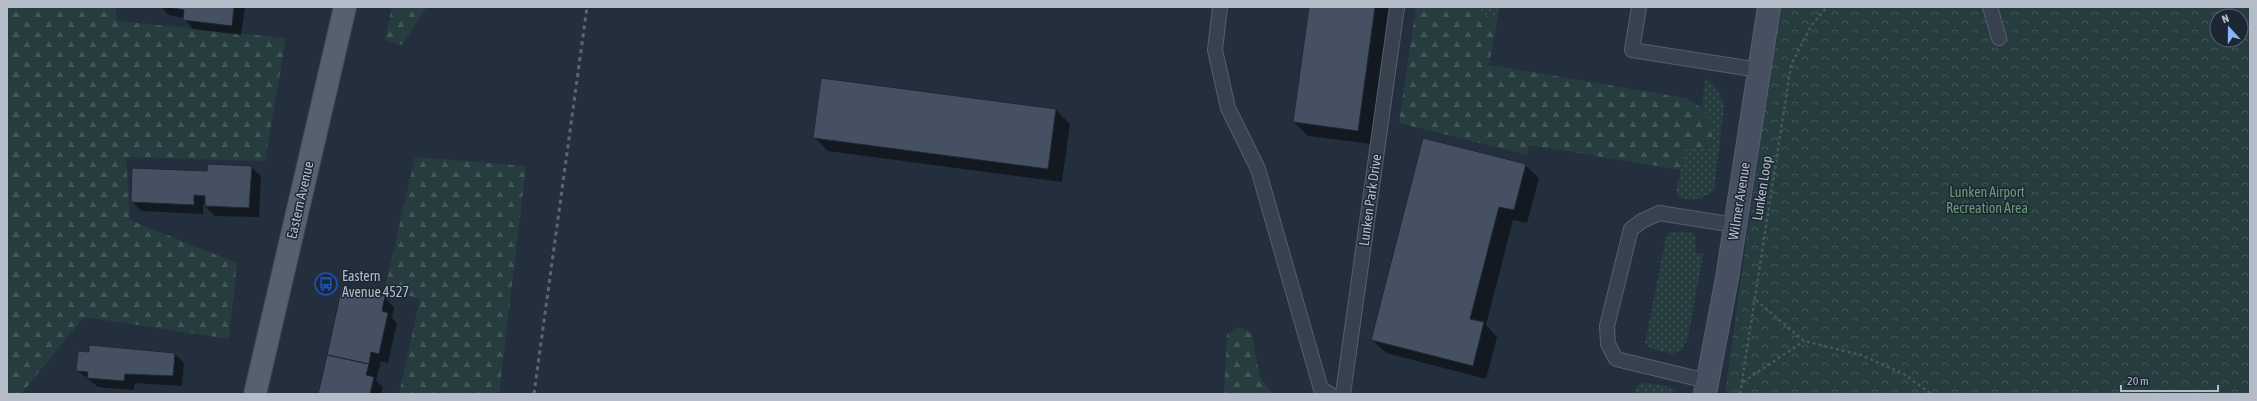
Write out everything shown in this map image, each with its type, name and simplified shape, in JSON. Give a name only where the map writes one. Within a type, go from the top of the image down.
[{"type":"main road","name":"Eastern Avenue","points":[[255,394],[345,7]]},
{"type":"street","name":"Wilmer Avenue","points":[[1706,388],[1735,225],[1769,7]]},
{"type":"lane","points":[[1220,7],[1215,50],[1228,108],[1258,169],[1321,389],[1330,394]]},
{"type":"lane","name":"Lunken Park Drive","points":[[1343,394],[1397,7]]},
{"type":"lane","points":[[1639,7],[1632,50],[1760,70]]},
{"type":"lane","points":[[1990,7],[1999,38]]},
{"type":"lane","points":[[1706,388],[1616,359],[1608,344],[1607,326],[1631,229],[1642,221],[1659,213],[1735,225]]},
{"type":"path","name":"Lunken Loop","points":[[1740,394],[1791,65],[1811,26],[1827,7]]},
{"type":"path","points":[[1755,300],[1804,341],[1861,355],[1904,374],[1931,394]]},
{"type":"path","points":[[1742,382],[1804,341]]},
{"type":"green space","points":[[7,7],[116,7],[117,21],[286,38],[265,161],[126,157],[130,220],[237,263],[229,339],[84,317],[21,394],[7,394]]},
{"type":"green space","points":[[392,7],[427,7],[402,45],[385,40]]},
{"type":"green space","points":[[1416,7],[1474,7],[1497,22],[1489,65],[1686,98],[1702,108],[1714,125],[1711,149],[1686,146],[1681,170],[1529,145],[1527,155],[1399,123]]},
{"type":"green space","points":[[1474,7],[1499,7],[1497,22]]},
{"type":"green space","name":"Lunken Airport Recreation Area","points":[[1781,7],[2250,7],[2250,394],[1725,394],[1766,99]]},
{"type":"green space","points":[[1705,78],[1714,85],[1719,92],[1724,106],[1714,190],[1706,196],[1698,199],[1680,198],[1676,193],[1686,146],[1711,149],[1714,125],[1702,108]]},
{"type":"green space","points":[[415,157],[526,166],[499,394],[399,394],[420,299],[385,288]]},
{"type":"green space","points":[[1669,232],[1691,232],[1695,235],[1696,253],[1703,254],[1688,338],[1681,350],[1672,354],[1650,348],[1645,343],[1666,237]]},
{"type":"green space","points":[[1238,327],[1252,333],[1260,378],[1272,394],[1224,394],[1227,334]]},
{"type":"green space","points":[[1643,382],[1670,387],[1675,391],[1675,394],[1634,394],[1636,388]]},
{"type":"building","points":[[169,7],[234,7],[232,26],[183,20],[184,10]]},
{"type":"building","points":[[1309,7],[1375,7],[1358,131],[1293,122]]},
{"type":"building","points":[[821,78],[1056,109],[1048,169],[813,138]]},
{"type":"building","points":[[1423,138],[1526,164],[1514,210],[1499,207],[1470,319],[1484,322],[1473,366],[1371,340]]},
{"type":"building","points":[[208,164],[252,166],[249,208],[205,206],[205,196],[194,195],[194,205],[131,202],[132,168],[207,171]]},
{"type":"building","points":[[342,286],[385,296],[382,311],[388,313],[379,354],[371,352],[369,364],[327,355]]},
{"type":"building","points":[[89,345],[175,353],[173,376],[125,374],[124,381],[87,378],[88,372],[76,371],[78,351],[89,352]]},
{"type":"building","points":[[327,355],[369,364],[366,375],[374,377],[370,394],[318,394]]},
{"type":"railway","points":[[534,394],[587,7]]},
{"type":"place","name":"Eastern Avenue 4527","points":[[326,284]]}]
